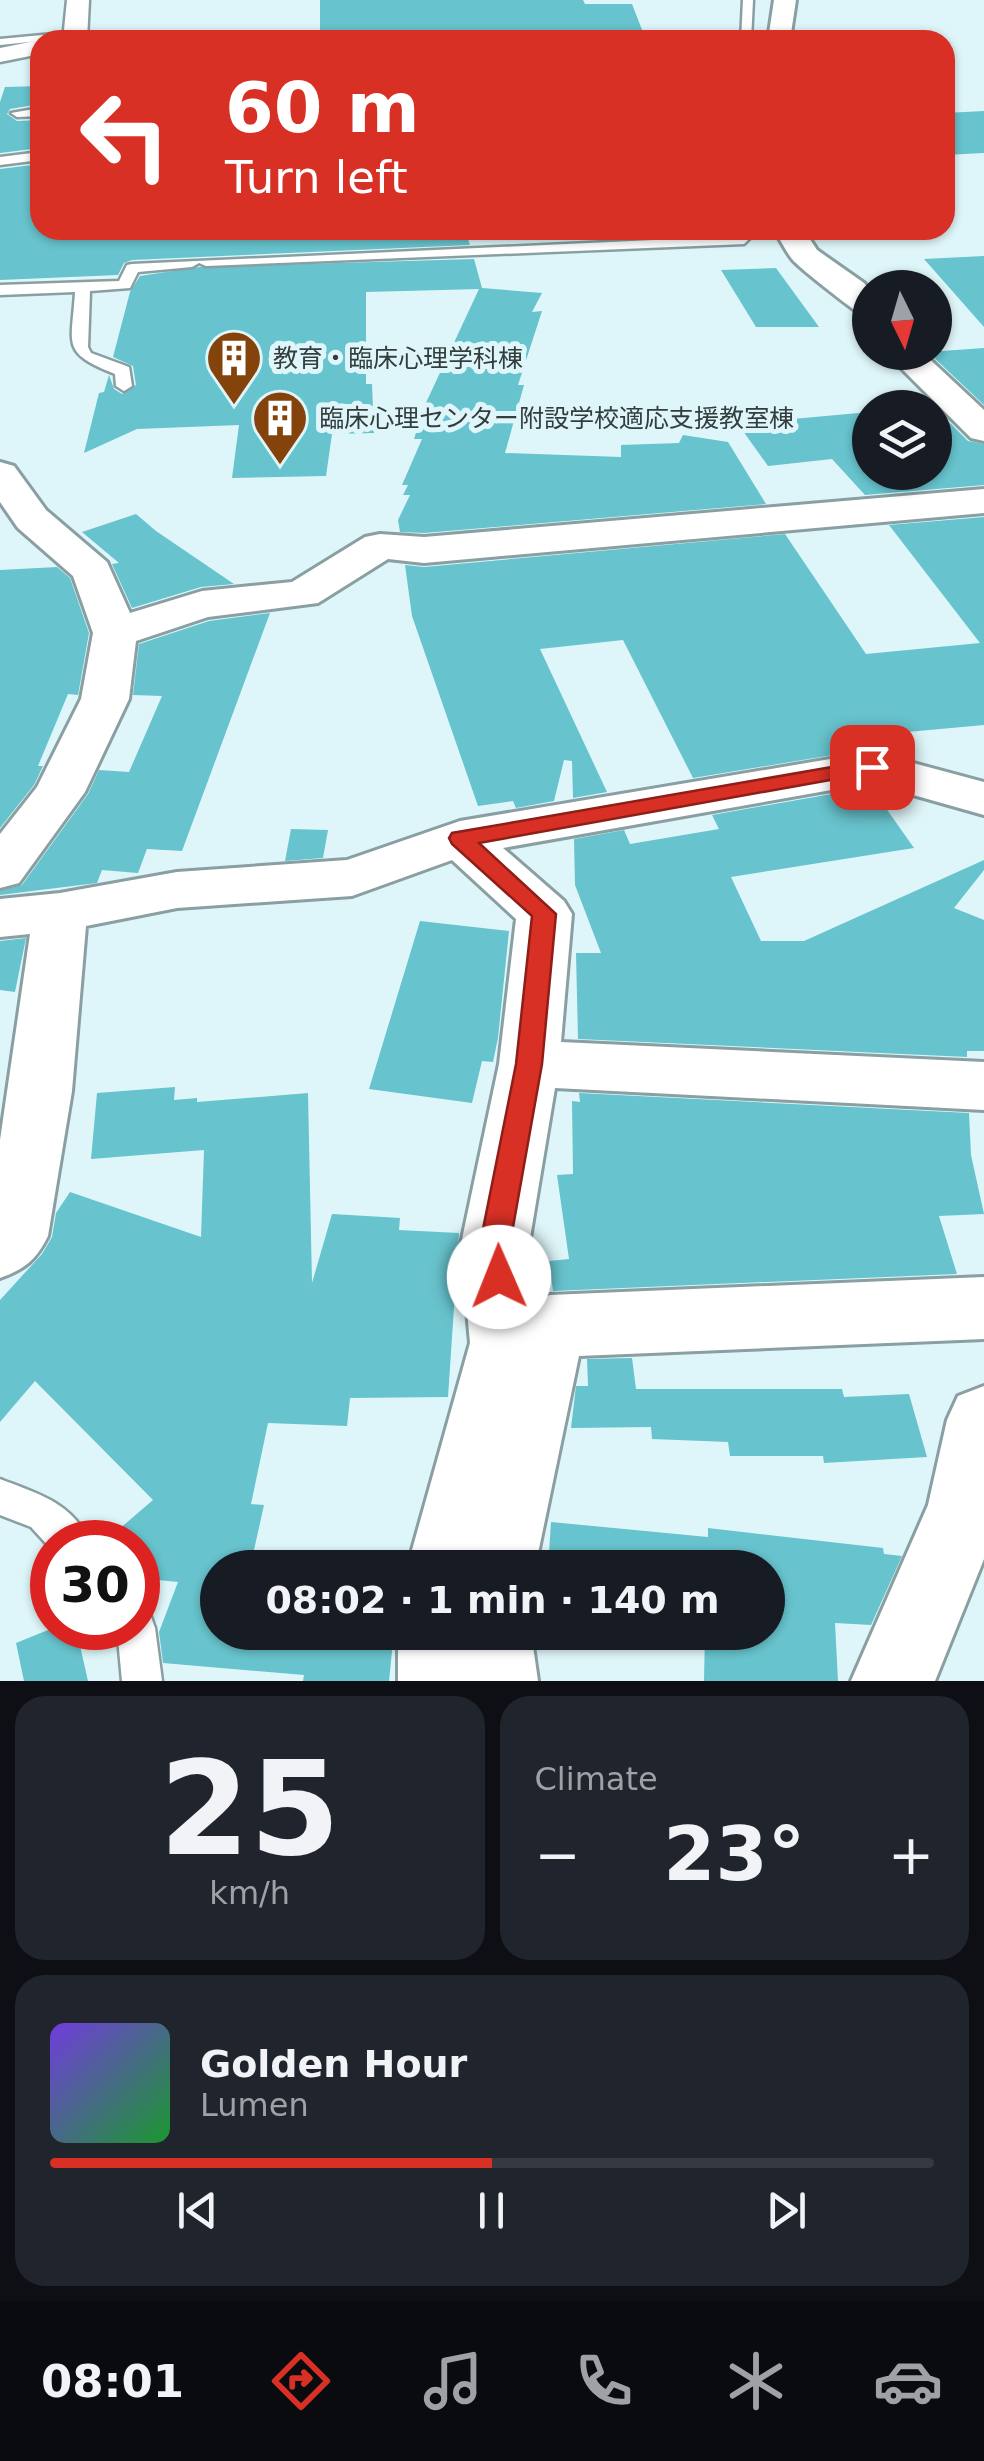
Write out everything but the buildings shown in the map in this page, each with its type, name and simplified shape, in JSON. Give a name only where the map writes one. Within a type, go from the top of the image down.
[{"type":"street","points":[[75,30],[78,0]]},
{"type":"street","points":[[780,30],[785,0]]},
{"type":"street","points":[[0,56],[30,49]]},
{"type":"street","points":[[795,240],[804,256],[852,289]]},
{"type":"street","points":[[923,370],[977,415]]},
{"type":"street","points":[[0,474],[32,518],[92,571],[115,633],[105,699],[60,792],[0,870]]},
{"type":"street","points":[[115,633],[202,604],[303,594],[380,546],[424,550],[984,501]]},
{"type":"street","points":[[0,918],[60,912],[177,890],[352,878],[460,838],[872,767],[984,798]]},
{"type":"street","points":[[452,1550],[506,1343],[495,1244],[529,1064],[544,914],[460,838]]},
{"type":"street","points":[[0,1249],[14,1236],[41,1091],[60,912]]},
{"type":"street","points":[[529,1064],[984,1086]]},
{"type":"street","points":[[500,1550],[550,1326],[984,1308]]},
{"type":"street","points":[[892,1681],[975,1507],[984,1420]]},
{"type":"street","points":[[439,1650],[440,1681]]},
{"type":"street","points":[[492,1650],[496,1681]]},
{"type":"lane","points":[[746,30],[748,0]]},
{"type":"lane","points":[[0,42],[30,40]]},
{"type":"lane","points":[[0,161],[30,157]]},
{"type":"lane","points":[[482,240],[486,251]]},
{"type":"lane","points":[[0,290],[125,285],[132,268],[199,262],[744,240]]},
{"type":"lane","points":[[83,286],[80,347],[85,356],[123,371],[124,386]]},
{"type":"lane","points":[[0,1497],[44,1514],[50,1520]]},
{"type":"lane","points":[[138,1650],[142,1681]]},
{"type":"place","name":"教育・臨床心理学科棟","points":[[234,407]]},
{"type":"place","name":"臨床心理センター附設学校適応支援教室棟","points":[[280,467]]},
{"type":"route","points":[[499,1277],[495,1244],[529,1064],[544,914],[460,838],[872,767]]}]
